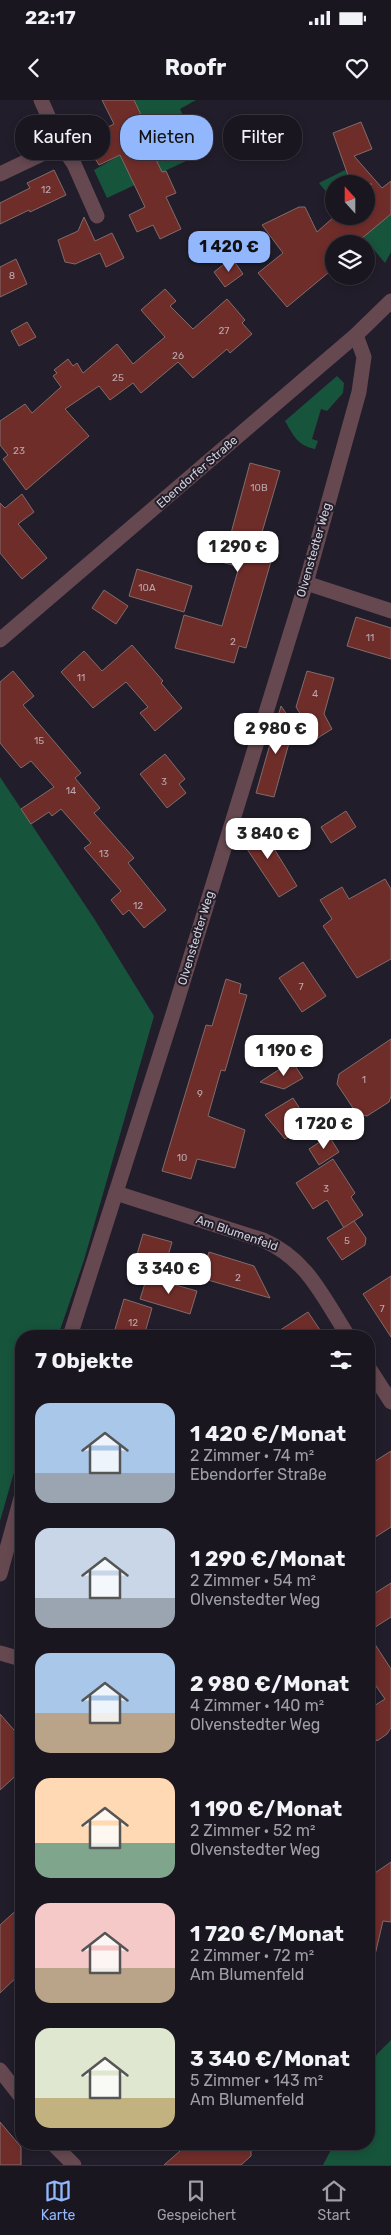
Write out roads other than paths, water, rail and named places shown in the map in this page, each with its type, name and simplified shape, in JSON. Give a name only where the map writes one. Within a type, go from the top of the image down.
[{"type":"street","points":[[41,100],[48,115]]},
{"type":"street","points":[[0,174],[29,160]]},
{"type":"street","points":[[71,160],[97,216]]},
{"type":"street","name":"Ebendorfer Straße","points":[[0,640],[356,335],[391,302]]},
{"type":"street","name":"Olvenstedter Weg","points":[[72,1330],[306,583],[359,392],[364,357],[356,335]]},
{"type":"street","points":[[306,583],[391,611]]},
{"type":"street","name":"Am Blumenfeld","points":[[116,1194],[262,1240],[283,1249],[303,1266],[344,1330]]},
{"type":"street","points":[[375,1377],[391,1402]]},
{"type":"street","points":[[0,1574],[15,1520]]},
{"type":"street","points":[[0,1653],[15,1657]]},
{"type":"street","points":[[0,2070],[15,2089]]},
{"type":"street","points":[[59,2150],[74,2165]]}]
